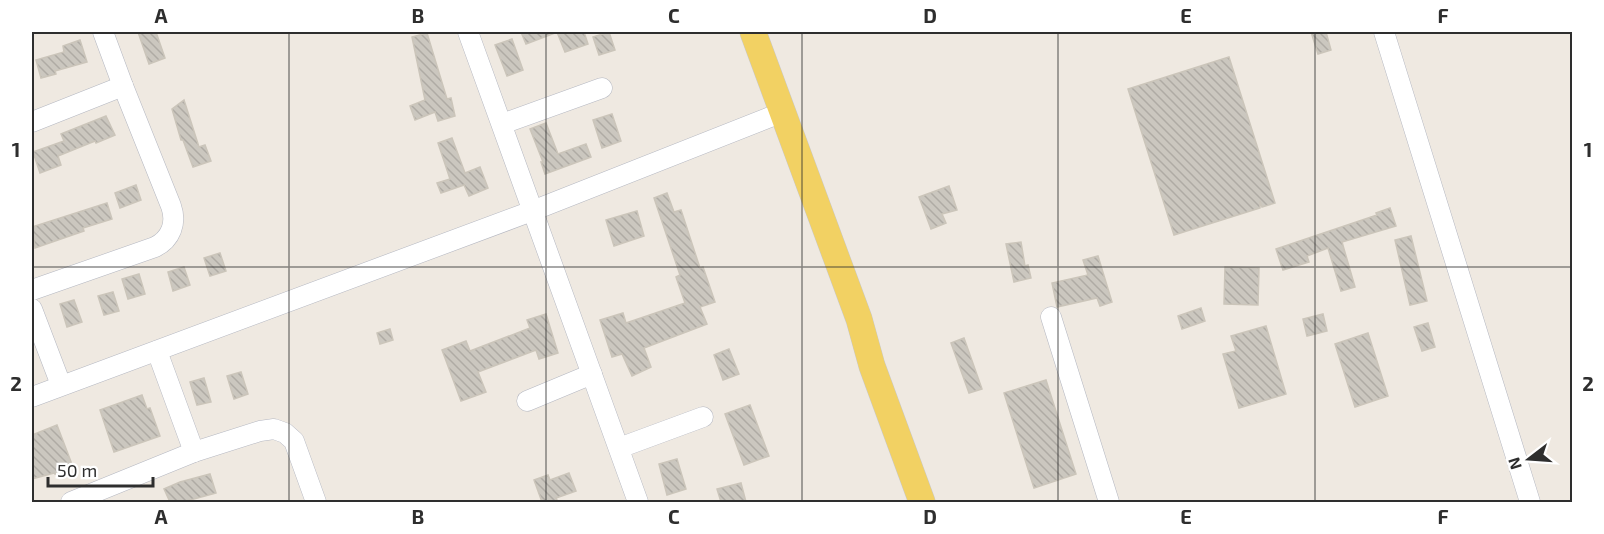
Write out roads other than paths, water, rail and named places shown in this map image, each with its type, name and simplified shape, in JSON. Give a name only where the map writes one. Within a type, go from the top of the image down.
[{"type":"main road","points":[[740,32],[778,115],[860,319],[872,366],[922,502]]},
{"type":"main road","points":[[753,32],[778,115]]},
{"type":"street","points":[[32,290],[155,248],[171,232],[174,222],[171,206],[103,32]]},
{"type":"street","points":[[468,32],[638,502]]},
{"type":"street","points":[[1384,32],[1530,502]]},
{"type":"street","points":[[32,122],[123,86]]},
{"type":"street","points":[[502,124],[602,88]]},
{"type":"street","points":[[32,397],[532,211],[778,115]]},
{"type":"street","points":[[32,309],[61,385]]},
{"type":"street","points":[[1051,317],[1109,502]]},
{"type":"street","points":[[157,351],[194,452]]},
{"type":"street","points":[[527,401],[592,374]]},
{"type":"street","points":[[619,448],[703,417]]},
{"type":"street","points":[[71,502],[194,452],[260,431],[280,430],[294,441],[316,502]]}]
